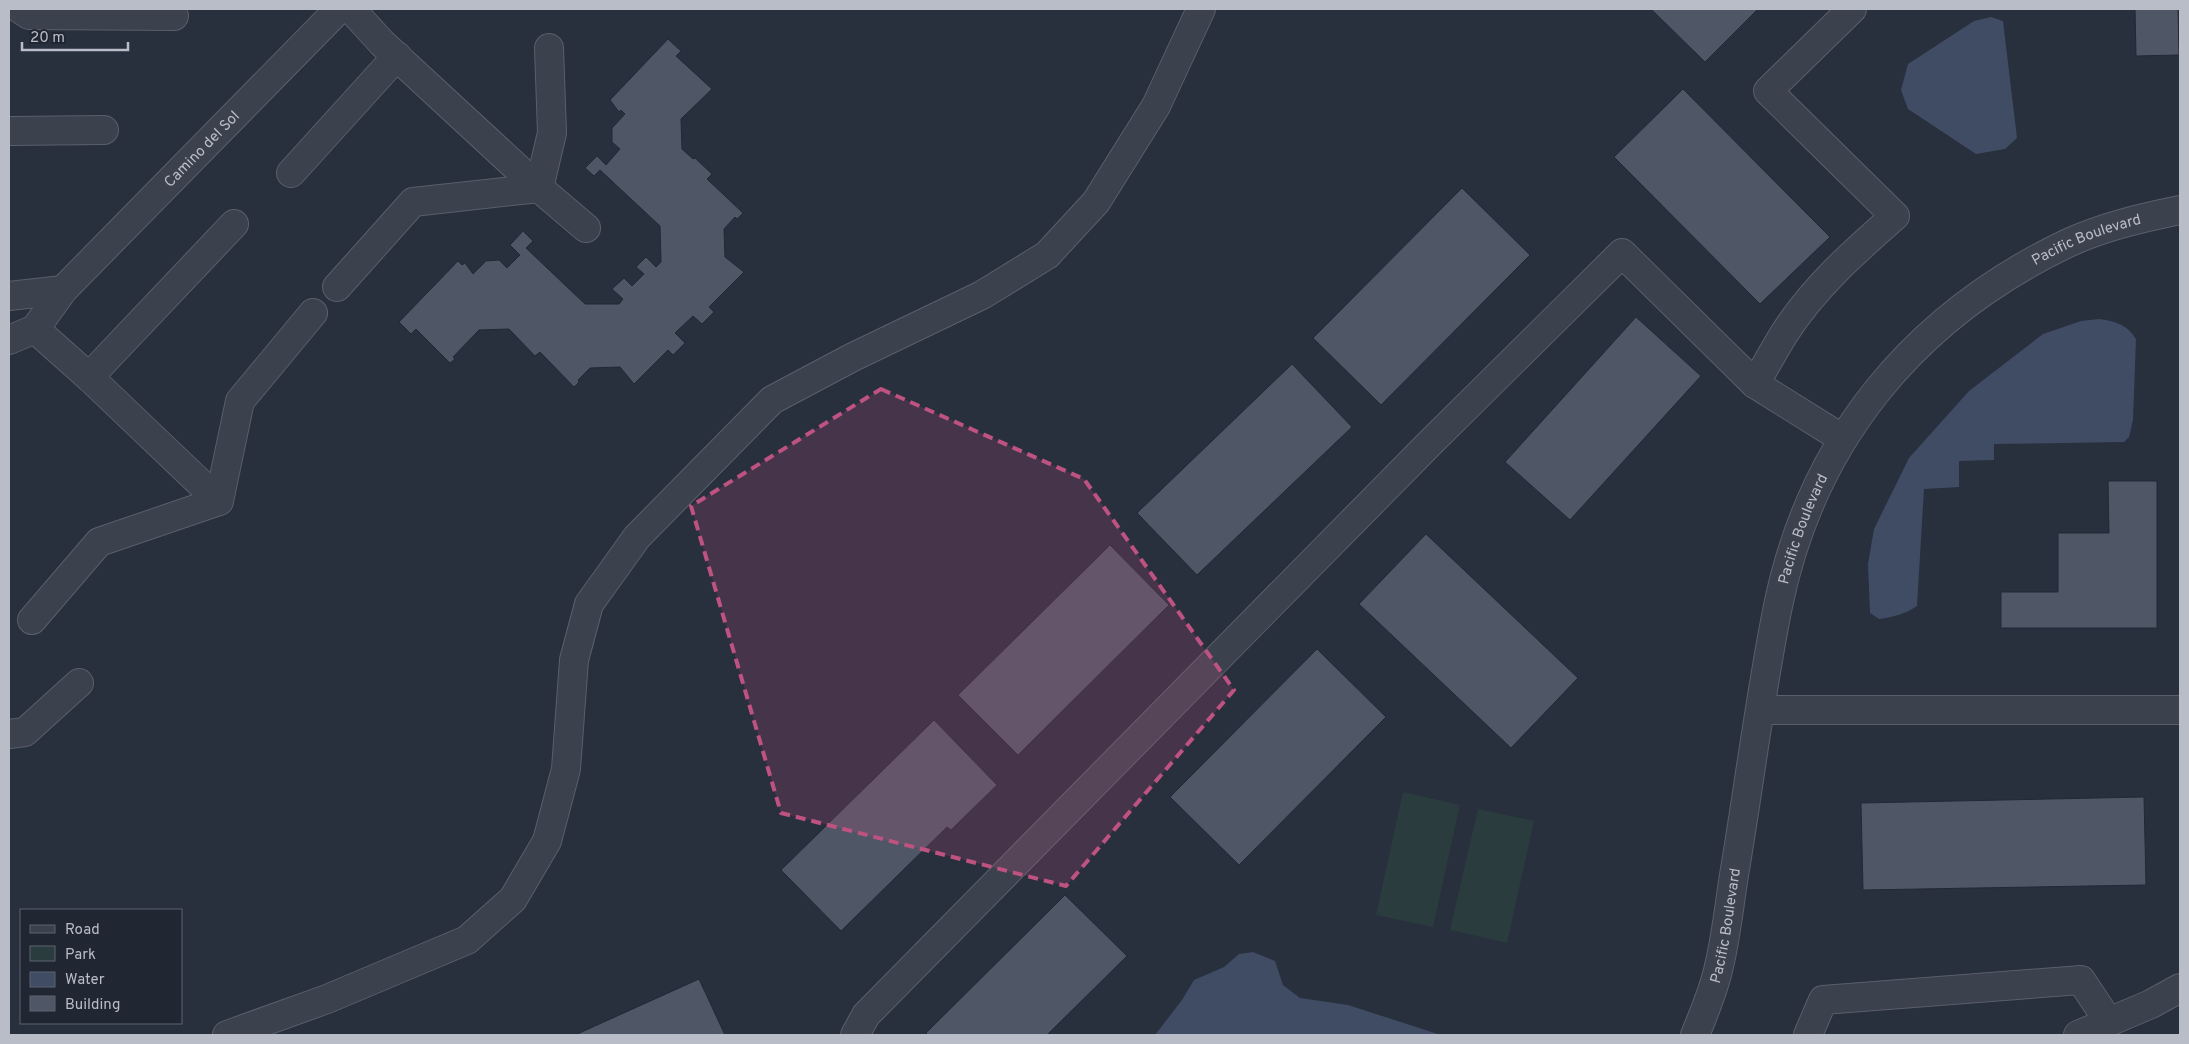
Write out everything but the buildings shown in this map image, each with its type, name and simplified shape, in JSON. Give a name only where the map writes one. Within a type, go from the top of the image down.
[{"type":"street","points":[[20,9],[29,15],[174,16]]},
{"type":"street","name":"Camino del Sol","points":[[36,329],[64,290],[338,9]]},
{"type":"street","points":[[350,9],[396,56],[539,188],[586,228]]},
{"type":"street","points":[[228,1035],[327,999],[467,940],[513,899],[547,841],[566,769],[574,660],[589,604],[637,537],[772,400],[853,357],[982,295],[1047,255],[1096,202],[1156,106],[1201,9]]},
{"type":"street","points":[[1755,384],[1785,332],[1821,287],[1856,250],[1894,216],[1768,91],[1852,9]]},
{"type":"street","points":[[539,188],[552,133],[549,48]]},
{"type":"street","points":[[291,173],[396,56]]},
{"type":"street","points":[[9,131],[104,130]]},
{"type":"street","points":[[337,286],[413,202],[539,188]]},
{"type":"street","name":"Pacific Boulevard","points":[[1695,1035],[1709,1001],[1719,966],[1778,606],[1787,567],[1815,492],[1843,439],[1878,390],[1904,359],[1932,331],[1963,305],[1996,282],[2067,244],[2142,217],[2180,210]]},
{"type":"street","points":[[89,377],[234,224]]},
{"type":"street","points":[[855,1035],[866,1015],[1430,444],[1622,253],[1755,384],[1843,439]]},
{"type":"street","points":[[9,296],[64,290]]},
{"type":"street","points":[[219,501],[240,401],[313,313]]},
{"type":"street","points":[[9,340],[36,329],[219,501]]},
{"type":"street","points":[[32,620],[99,542],[219,501]]},
{"type":"street","points":[[9,734],[26,732],[79,683]]},
{"type":"street","points":[[1761,710],[2180,710]]},
{"type":"street","points":[[1808,1035],[1823,1000],[2081,980],[2109,1022]]},
{"type":"street","points":[[2078,1035],[2180,988]]},
{"type":"highlighted area","points":[[881,389],[1084,479],[1234,690],[1066,886],[781,813],[691,506]]},
{"type":"green space","points":[[1403,792],[1460,805],[1433,927],[1376,915]]},
{"type":"green space","points":[[1478,809],[1534,821],[1507,943],[1450,930]]},
{"type":"water","points":[[1991,17],[2003,21],[2017,138],[2005,149],[1976,154],[1908,109],[1901,90],[1908,64],[1974,21]]},
{"type":"water","points":[[2099,319],[2120,324],[2129,330],[2136,339],[2133,420],[2129,437],[2124,442],[1994,444],[1994,460],[1959,461],[1959,487],[1924,489],[1917,606],[1904,613],[1879,619],[1870,613],[1868,564],[1874,529],[1909,458],[1969,391],[2043,334],[2081,321]]},
{"type":"water","points":[[1253,952],[1275,961],[1283,985],[1300,998],[1348,1005],[1441,1035],[1155,1035],[1182,1000],[1194,980],[1224,967],[1239,954]]}]
